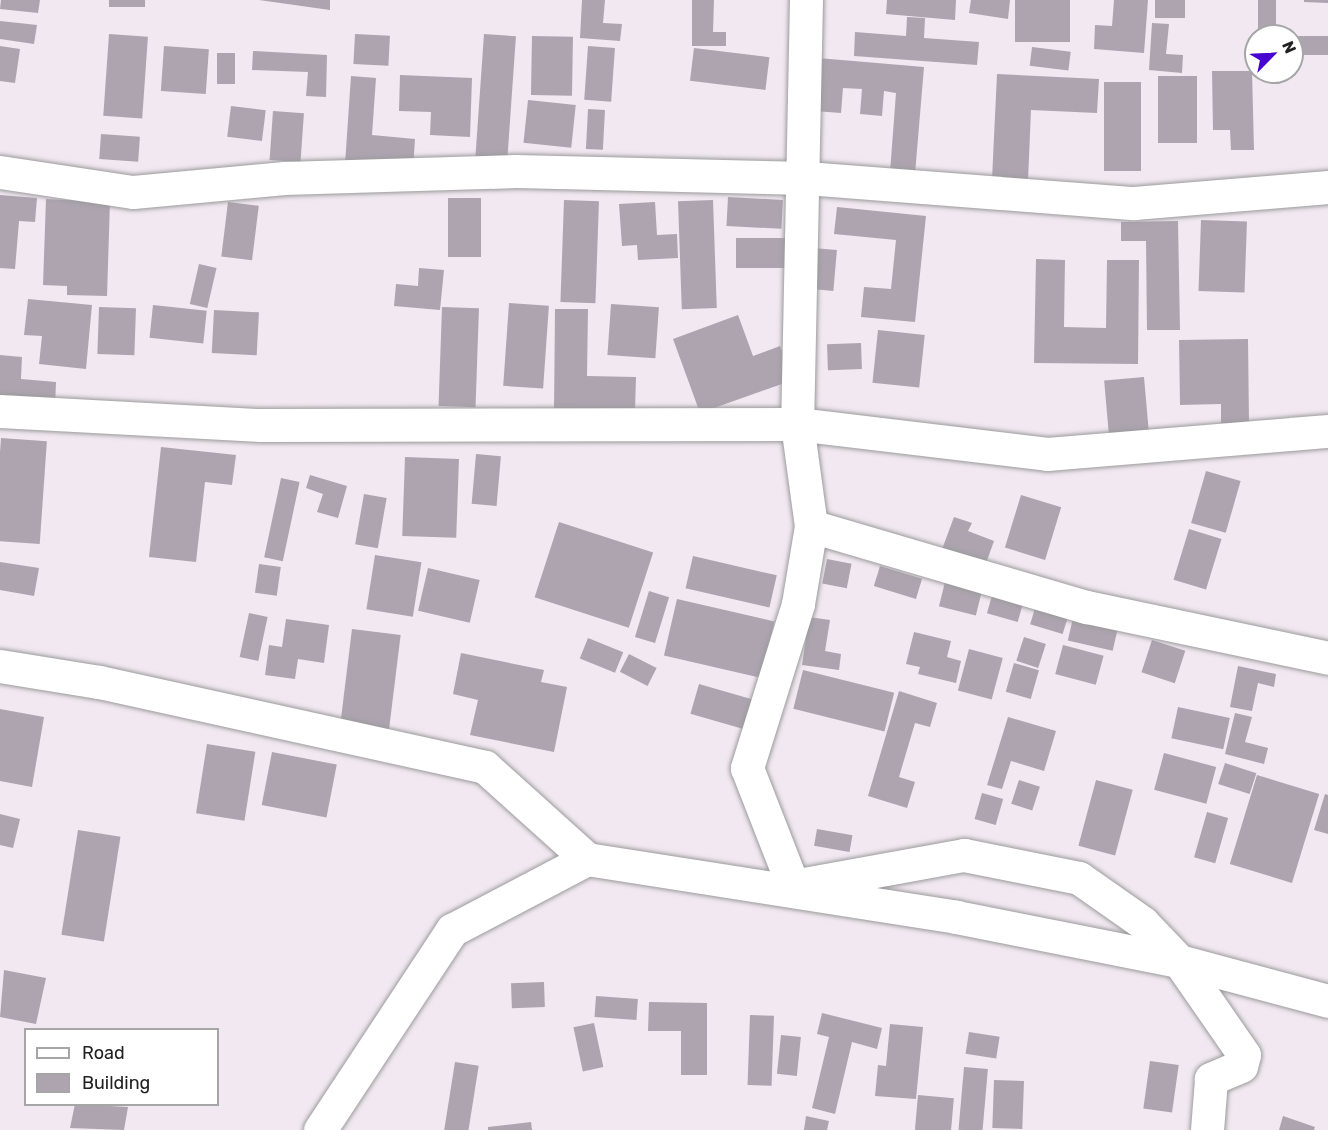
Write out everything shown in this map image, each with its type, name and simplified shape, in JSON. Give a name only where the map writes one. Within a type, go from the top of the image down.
[{"type":"street","points":[[806,0],[806,178],[797,424],[811,526],[798,604],[747,768],[793,886],[964,855],[1079,878],[1143,923],[1179,961],[1244,1055],[1241,1066],[1211,1079],[1207,1130]]},
{"type":"street","points":[[0,172],[133,192],[284,178],[516,171],[806,178],[1134,202],[1328,188]]},
{"type":"street","points":[[0,411],[261,425],[797,424],[1047,454],[1328,430]]},
{"type":"street","points":[[811,526],[1087,607],[1328,658]]},
{"type":"street","points":[[0,666],[99,682],[485,767],[587,860],[956,917],[1179,961],[1328,1001]]},
{"type":"street","points":[[320,1130],[452,930],[587,860]]},
{"type":"building","points":[[1,0],[40,0],[38,13],[0,9]]},
{"type":"building","points":[[109,0],[145,0],[145,7],[109,7]]},
{"type":"building","points":[[259,0],[330,0],[330,10]]},
{"type":"building","points":[[582,0],[605,0],[603,23],[622,24],[620,41],[580,38]]},
{"type":"building","points":[[692,0],[714,0],[713,32],[726,32],[726,46],[692,46]]},
{"type":"building","points":[[887,0],[956,0],[955,20],[886,14]]},
{"type":"building","points":[[971,0],[1010,0],[1008,19],[969,13]]},
{"type":"building","points":[[1015,0],[1070,0],[1070,42],[1015,42]]},
{"type":"building","points":[[1114,0],[1148,0],[1144,53],[1094,49],[1095,25],[1112,26]]},
{"type":"building","points":[[1155,0],[1185,0],[1185,18],[1155,18]]},
{"type":"building","points":[[1258,0],[1276,0],[1276,24],[1258,24]]},
{"type":"building","points":[[1304,0],[1328,0],[1328,3],[1304,2]]},
{"type":"building","points":[[907,17],[925,18],[924,38],[979,42],[977,65],[854,56],[855,32],[906,36]]},
{"type":"building","points":[[0,21],[37,25],[34,44],[0,39]]},
{"type":"building","points":[[1152,23],[1169,24],[1166,54],[1183,55],[1182,73],[1149,70]]},
{"type":"building","points":[[109,34],[148,37],[142,119],[103,116]]},
{"type":"building","points":[[355,34],[390,36],[388,66],[353,64]]},
{"type":"building","points":[[484,34],[516,36],[507,165],[475,163]]},
{"type":"building","points":[[532,36],[573,37],[572,96],[531,95]]},
{"type":"building","points":[[1304,36],[1328,36],[1328,55],[1304,55]]},
{"type":"building","points":[[0,46],[20,49],[15,83],[0,81]]},
{"type":"building","points":[[164,46],[209,49],[206,94],[161,91]]},
{"type":"building","points":[[588,46],[615,48],[611,102],[584,100]]},
{"type":"building","points":[[1032,47],[1071,52],[1068,71],[1030,66]]},
{"type":"building","points":[[694,48],[769,57],[765,90],[690,81]]},
{"type":"building","points":[[253,51],[327,55],[326,97],[306,96],[308,72],[252,70]]},
{"type":"building","points":[[217,53],[235,53],[235,84],[217,84]]},
{"type":"building","points":[[818,58],[924,67],[915,174],[890,172],[896,93],[884,91],[882,116],[860,114],[862,89],[843,88],[841,113],[814,111]]},
{"type":"building","points":[[1212,71],[1244,71],[1244,84],[1252,84],[1254,150],[1231,150],[1230,130],[1213,130]]},
{"type":"building","points":[[997,74],[1099,79],[1097,113],[1031,110],[1028,181],[992,179]]},
{"type":"building","points":[[400,75],[472,78],[470,137],[430,135],[431,112],[399,111]]},
{"type":"building","points":[[351,76],[376,78],[372,135],[415,139],[413,170],[345,164]]},
{"type":"building","points":[[1158,76],[1197,76],[1197,143],[1158,143]]},
{"type":"building","points":[[1104,82],[1141,82],[1141,171],[1104,171]]},
{"type":"building","points":[[528,100],[576,105],[571,148],[524,143]]},
{"type":"building","points":[[231,106],[266,110],[262,141],[227,137]]},
{"type":"building","points":[[588,109],[605,110],[603,150],[586,149]]},
{"type":"building","points":[[273,111],[304,113],[301,162],[270,160]]},
{"type":"building","points":[[101,134],[140,137],[138,162],[99,159]]},
{"type":"building","points":[[0,195],[37,198],[35,222],[19,221],[15,269],[0,268]]},
{"type":"building","points":[[728,197],[783,200],[781,229],[726,226]]},
{"type":"building","points":[[448,198],[481,198],[481,257],[448,257]]},
{"type":"building","points":[[46,199],[110,202],[107,296],[67,295],[67,286],[43,285]]},
{"type":"building","points":[[564,200],[599,201],[595,303],[560,302]]},
{"type":"building","points":[[713,200],[717,308],[682,309],[678,201]]},
{"type":"building","points":[[228,202],[259,206],[252,260],[221,257]]},
{"type":"building","points":[[655,202],[657,235],[677,234],[678,258],[638,260],[637,245],[622,246],[619,204]]},
{"type":"building","points":[[837,207],[926,216],[915,322],[861,317],[864,287],[891,289],[896,240],[834,234]]},
{"type":"building","points":[[1201,220],[1247,222],[1244,293],[1199,291]]},
{"type":"building","points":[[1178,221],[1180,330],[1147,330],[1146,241],[1121,241],[1121,222]]},
{"type":"building","points":[[736,238],[785,238],[785,268],[736,268]]},
{"type":"building","points":[[813,248],[837,250],[833,291],[809,289]]},
{"type":"building","points":[[1036,259],[1065,260],[1064,327],[1106,328],[1107,260],[1139,260],[1138,364],[1034,363]]},
{"type":"building","points":[[199,264],[217,268],[207,308],[190,304]]},
{"type":"building","points":[[419,268],[444,270],[440,310],[394,306],[396,284],[418,286]]},
{"type":"building","points":[[28,299],[92,305],[86,369],[39,364],[42,336],[24,335]]},
{"type":"building","points":[[509,303],[549,306],[543,389],[503,386]]},
{"type":"building","points":[[611,304],[659,307],[655,358],[607,355]]},
{"type":"building","points":[[153,305],[207,311],[203,343],[150,338]]},
{"type":"building","points":[[99,307],[136,308],[134,355],[97,354]]},
{"type":"building","points":[[442,307],[479,308],[476,407],[439,406]]},
{"type":"building","points":[[555,309],[588,309],[587,376],[636,377],[635,411],[554,410]]},
{"type":"building","points":[[214,310],[259,312],[257,355],[212,353]]},
{"type":"building","points":[[738,315],[753,356],[780,346],[793,380],[700,413],[673,339]]},
{"type":"building","points":[[878,330],[925,335],[919,388],[872,383]]},
{"type":"building","points":[[1248,339],[1249,423],[1221,423],[1221,404],[1180,405],[1179,340]]},
{"type":"building","points":[[861,343],[862,369],[828,370],[827,344]]},
{"type":"building","points":[[0,355],[22,357],[21,379],[56,382],[55,407],[0,403]]},
{"type":"building","points":[[1144,377],[1149,433],[1109,436],[1104,380]]},
{"type":"building","points":[[1,438],[47,441],[40,544],[0,541]]},
{"type":"building","points":[[161,447],[236,455],[232,485],[205,482],[196,562],[149,557]]},
{"type":"building","points":[[476,454],[501,456],[497,506],[472,504]]},
{"type":"building","points":[[405,457],[459,459],[456,538],[402,536]]},
{"type":"building","points":[[1206,471],[1241,481],[1226,533],[1191,523]]},
{"type":"building","points":[[310,475],[347,486],[338,518],[317,512],[323,494],[306,488]]},
{"type":"building","points":[[281,478],[300,482],[283,561],[264,557]]},
{"type":"building","points":[[364,494],[387,498],[378,548],[355,544]]},
{"type":"building","points":[[1021,495],[1061,507],[1045,560],[1005,548]]},
{"type":"building","points":[[954,517],[972,523],[968,531],[994,541],[984,569],[941,552]]},
{"type":"building","points":[[559,522],[653,553],[629,628],[535,597]]},
{"type":"building","points":[[1189,529],[1222,539],[1206,590],[1174,580]]},
{"type":"building","points":[[375,555],[421,562],[413,617],[366,609]]},
{"type":"building","points":[[693,556],[777,575],[769,608],[686,588]]},
{"type":"building","points":[[827,559],[852,564],[847,588],[822,584]]},
{"type":"building","points":[[0,562],[39,568],[34,596],[0,590]]},
{"type":"building","points":[[259,564],[281,567],[277,596],[255,593]]},
{"type":"building","points":[[880,566],[922,579],[916,599],[874,586]]},
{"type":"building","points":[[428,568],[480,580],[470,623],[418,611]]},
{"type":"building","points":[[945,582],[982,591],[976,615],[939,606]]},
{"type":"building","points":[[649,591],[669,597],[655,643],[635,637]]},
{"type":"building","points":[[993,592],[1024,601],[1018,622],[987,613]]},
{"type":"building","points":[[677,599],[774,621],[761,678],[664,656]]},
{"type":"building","points":[[1036,605],[1069,615],[1063,634],[1030,624]]},
{"type":"building","points":[[249,613],[268,617],[258,661],[240,657]]},
{"type":"building","points":[[809,617],[830,620],[825,651],[841,654],[839,670],[802,665]]},
{"type":"building","points":[[1073,618],[1118,628],[1113,651],[1068,640]]},
{"type":"building","points":[[286,619],[329,625],[324,663],[298,659],[295,679],[265,675],[269,645],[282,647]]},
{"type":"building","points":[[352,629],[401,635],[388,737],[339,731]]},
{"type":"building","points":[[914,632],[951,641],[947,657],[961,661],[956,683],[918,674],[920,667],[906,664]]},
{"type":"building","points":[[1024,637],[1046,644],[1038,668],[1016,661]]},
{"type":"building","points":[[588,638],[623,652],[615,673],[580,658]]},
{"type":"building","points":[[1152,640],[1185,651],[1175,683],[1141,672]]},
{"type":"building","points":[[1063,645],[1104,656],[1096,685],[1055,674]]},
{"type":"building","points":[[969,649],[1003,658],[992,700],[958,691]]},
{"type":"building","points":[[461,653],[544,670],[541,682],[567,687],[554,752],[470,735],[478,700],[453,694]]},
{"type":"building","points":[[629,654],[657,668],[648,686],[620,672]]},
{"type":"building","points":[[1014,663],[1039,670],[1031,699],[1006,692]]},
{"type":"building","points":[[1238,666],[1276,674],[1274,687],[1258,683],[1252,711],[1230,707]]},
{"type":"building","points":[[803,670],[894,693],[885,732],[793,709]]},
{"type":"building","points":[[699,684],[761,702],[752,731],[690,714]]},
{"type":"building","points":[[899,691],[937,703],[930,727],[915,723],[899,777],[915,782],[907,808],[868,796]]},
{"type":"building","points":[[1178,707],[1230,718],[1223,749],[1171,738]]},
{"type":"building","points":[[0,709],[44,717],[32,787],[0,781]]},
{"type":"building","points":[[1235,713],[1252,717],[1245,742],[1268,748],[1264,764],[1225,754]]},
{"type":"building","points":[[1008,717],[1056,731],[1044,771],[1011,761],[1002,789],[987,785]]},
{"type":"building","points":[[207,744],[255,752],[244,821],[196,813]]},
{"type":"building","points":[[272,752],[337,765],[326,818],[262,805]]},
{"type":"building","points":[[1164,753],[1216,767],[1206,804],[1154,790]]},
{"type":"building","points":[[1225,763],[1256,773],[1250,794],[1218,784]]},
{"type":"building","points":[[1257,775],[1319,794],[1292,883],[1230,864]]},
{"type":"building","points":[[1019,780],[1040,787],[1032,811],[1011,804]]},
{"type":"building","points":[[1096,780],[1133,790],[1115,856],[1078,846]]},
{"type":"building","points":[[982,793],[1003,799],[996,825],[975,819]]},
{"type":"building","points":[[1325,794],[1328,795],[1328,834],[1314,830]]},
{"type":"building","points":[[1207,812],[1228,818],[1215,863],[1194,857]]},
{"type":"building","points":[[0,814],[20,819],[13,848],[0,845]]},
{"type":"building","points":[[817,829],[852,835],[850,852],[814,846]]},
{"type":"building","points":[[78,830],[120,837],[104,941],[61,935]]},
{"type":"building","points":[[4,970],[46,978],[36,1024],[0,1017]]},
{"type":"building","points":[[544,982],[545,1007],[512,1008],[511,983]]},
{"type":"building","points":[[596,996],[638,999],[636,1020],[595,1017]]},
{"type":"building","points":[[649,1002],[707,1003],[707,1075],[681,1075],[681,1031],[648,1031]]},
{"type":"building","points":[[822,1013],[882,1028],[877,1049],[852,1042],[835,1114],[812,1108],[829,1037],[817,1034]]},
{"type":"building","points":[[750,1015],[774,1016],[772,1086],[748,1085]]},
{"type":"building","points":[[594,1023],[603,1067],[583,1071],[573,1027]]},
{"type":"building","points":[[890,1024],[923,1027],[916,1099],[875,1096],[878,1065],[886,1066]]},
{"type":"building","points":[[969,1032],[1000,1037],[996,1059],[966,1054]]},
{"type":"building","points":[[781,1035],[801,1037],[797,1076],[777,1074]]},
{"type":"building","points":[[1150,1061],[1179,1065],[1172,1113],[1143,1109]]},
{"type":"building","points":[[455,1062],[479,1066],[469,1130],[444,1130]]},
{"type":"building","points":[[964,1067],[988,1069],[983,1130],[959,1130]]},
{"type":"building","points":[[994,1080],[1024,1081],[1022,1129],[992,1128]]},
{"type":"building","points":[[918,1095],[954,1098],[951,1130],[915,1130]]},
{"type":"building","points":[[75,1106],[128,1107],[124,1130],[70,1128]]},
{"type":"building","points":[[806,1116],[829,1121],[827,1130],[804,1130]]},
{"type":"building","points":[[1283,1116],[1315,1127],[1314,1130],[1279,1130]]},
{"type":"building","points":[[531,1122],[532,1130],[488,1130],[488,1127]]}]
